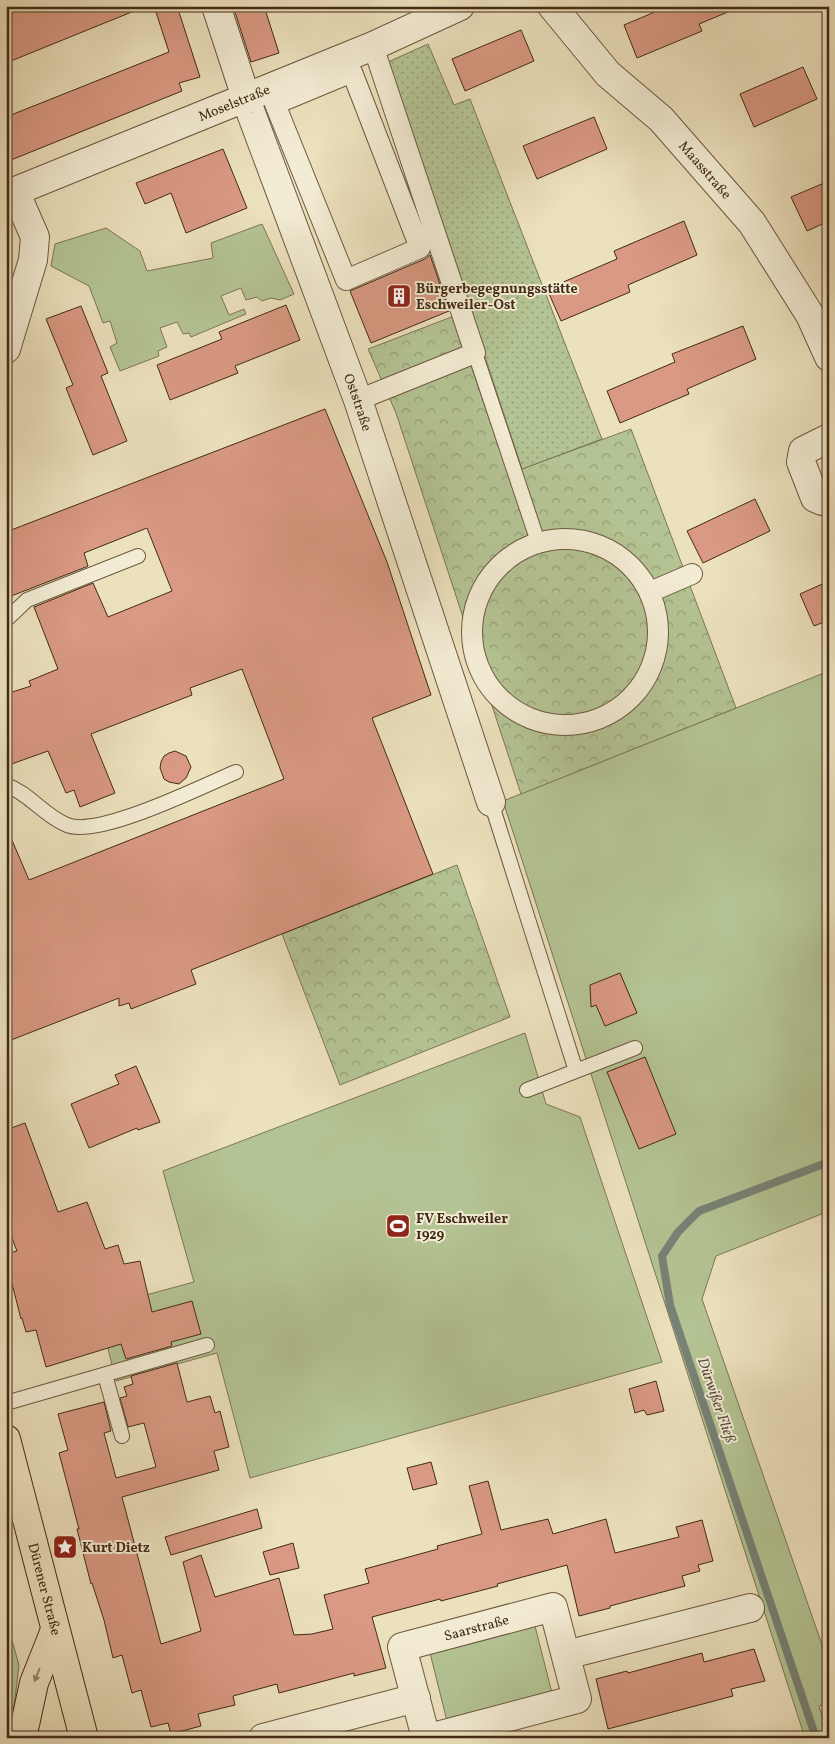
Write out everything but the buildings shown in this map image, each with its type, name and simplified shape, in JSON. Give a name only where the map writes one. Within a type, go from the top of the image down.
[{"type":"main road","name":"Dürener Straße","points":[[6,1439],[84,1738]]},
{"type":"main road","points":[[19,1738],[24,1729],[34,1683],[55,1630]]},
{"type":"street","name":"Oststraße","points":[[216,6],[246,98],[358,400],[491,802]]},
{"type":"street","name":"Moselstraße","points":[[10,193],[373,46],[460,6]]},
{"type":"street","name":"Maasstraße","points":[[552,6],[608,74],[661,119],[752,223],[810,315],[829,357]]},
{"type":"street","points":[[358,400],[474,353],[373,46]]},
{"type":"street","points":[[352,72],[420,248],[346,280],[338,260],[275,104],[352,72]]},
{"type":"street","points":[[6,349],[33,260],[35,237],[10,193]]},
{"type":"street","points":[[413,230],[431,223]]},
{"type":"street","points":[[311,272],[338,260]]},
{"type":"street","points":[[829,438],[803,451],[801,462],[815,498],[829,501]]},
{"type":"street","points":[[581,539],[605,547],[633,567],[650,592],[658,618],[658,641],[655,658],[647,678],[634,695],[611,713],[578,724],[550,724],[520,714],[490,688],[476,659],[472,635],[473,616],[482,589],[493,572],[509,556],[538,542],[581,539]]},
{"type":"street","points":[[650,592],[692,574]]},
{"type":"street","points":[[447,671],[476,659]]},
{"type":"street","name":"Saarstraße","points":[[553,1607],[577,1699],[428,1738],[416,1698],[402,1647],[553,1607]]},
{"type":"street","points":[[566,1655],[750,1608]]},
{"type":"street","points":[[263,1738],[416,1698]]},
{"type":"lane","points":[[474,353],[538,542]]},
{"type":"lane","points":[[6,620],[27,600],[138,556]]},
{"type":"lane","points":[[6,785],[26,796],[57,820],[80,828],[132,816],[236,772]]},
{"type":"lane","points":[[491,802],[576,1071]]},
{"type":"lane","points":[[527,1090],[636,1048]]},
{"type":"lane","points":[[6,1403],[207,1345]]},
{"type":"lane","points":[[105,1374],[122,1436]]},
{"type":"green space","points":[[428,44],[454,105],[470,99],[602,439],[522,469],[388,62]]},
{"type":"green space","points":[[262,224],[294,294],[280,300],[271,298],[262,301],[257,297],[246,300],[241,288],[221,296],[229,315],[244,309],[246,314],[191,337],[189,333],[183,334],[177,322],[160,328],[167,347],[158,351],[159,356],[120,371],[110,347],[117,343],[110,321],[103,323],[89,286],[51,266],[55,244],[106,228],[140,251],[147,271],[213,258],[211,243]]},
{"type":"green space","points":[[454,316],[508,474],[631,429],[736,708],[521,794],[396,413],[368,349]]},
{"type":"green space","points":[[829,671],[829,1211],[716,1256],[702,1299],[829,1665],[829,1703],[819,1706],[829,1738],[805,1738],[503,801]]},
{"type":"green space","points":[[457,865],[510,1017],[340,1085],[282,934]]},
{"type":"green space","name":"FV Eschweiler 1929","points":[[525,1033],[546,1104],[580,1117],[662,1362],[250,1478],[217,1353],[116,1381],[98,1308],[194,1282],[163,1171]]},
{"type":"green space","points":[[6,1619],[19,1665],[13,1715],[6,1734]]},
{"type":"green space","points":[[535,1626],[552,1693],[447,1721],[430,1653]]},
{"type":"waterway","name":"Dürwißer Fließ","points":[[816,1738],[670,1305],[662,1256],[678,1232],[699,1211],[829,1162]]},
{"type":"place","name":"Bürgerbegegnungsstätte Eschweiler-Ost","points":[[399,296]]},
{"type":"place","name":"FV Eschweiler 1929","points":[[398,1226]]},
{"type":"place","name":"Kurt Dietz","points":[[65,1547]]}]
